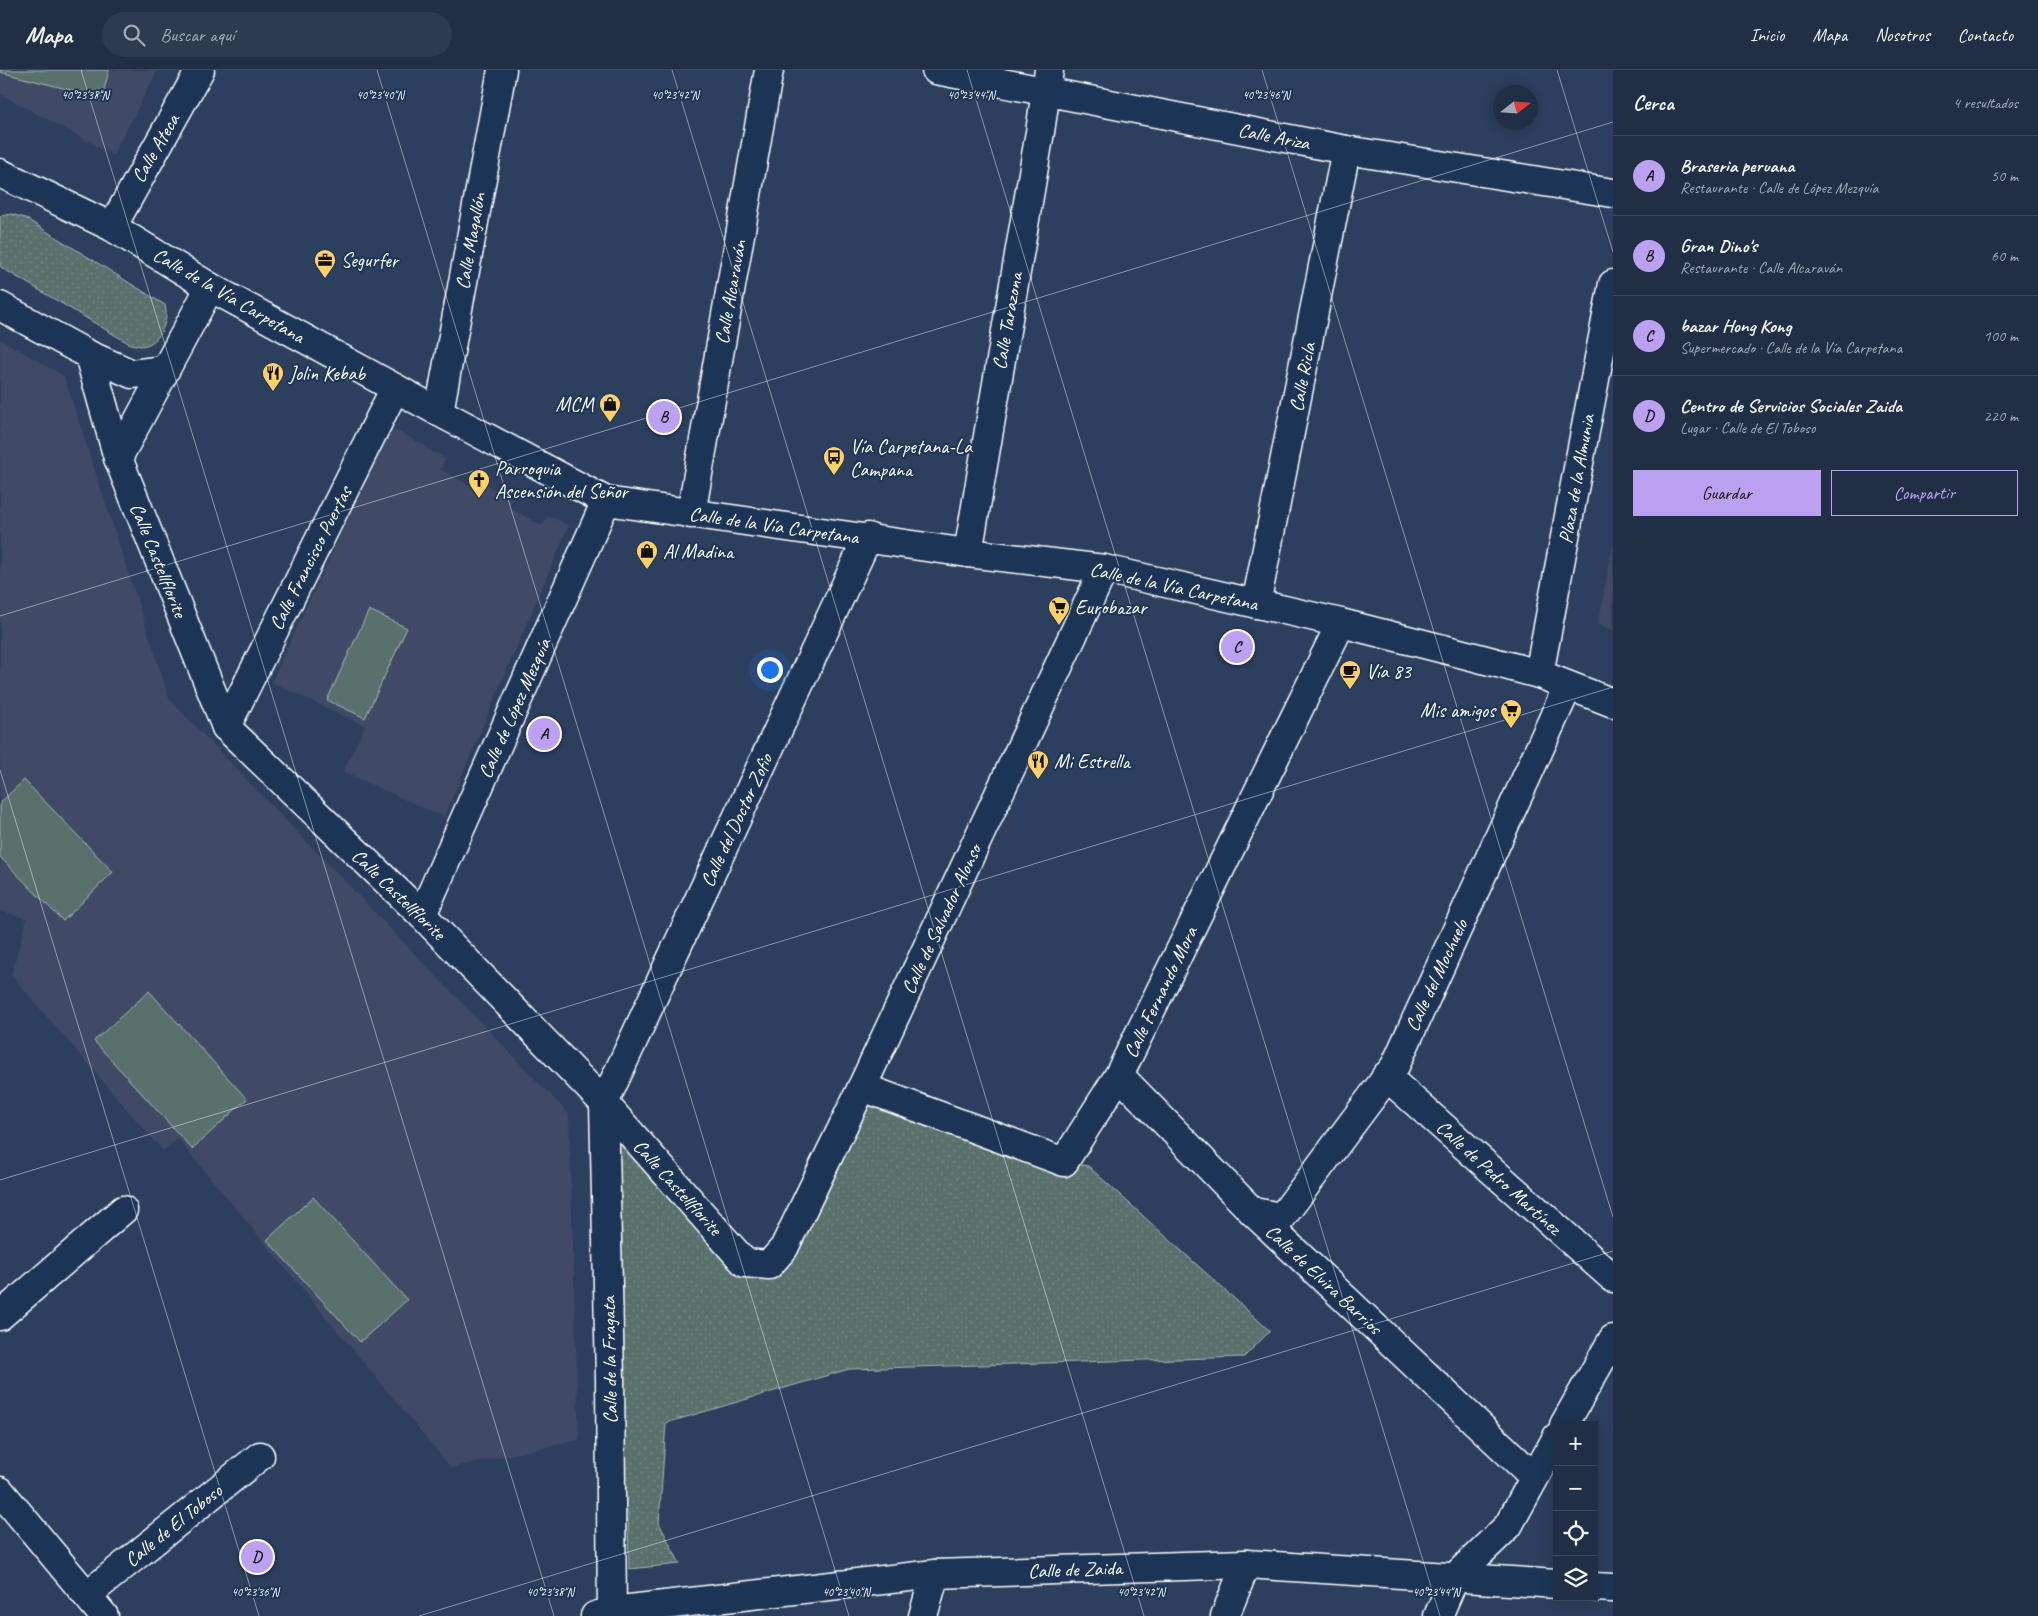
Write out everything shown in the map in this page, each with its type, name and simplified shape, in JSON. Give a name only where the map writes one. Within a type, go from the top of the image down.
[{"type":"street","name":"Calle Ateca","points":[[112,227],[200,70]]},
{"type":"street","name":"Calle Magallón","points":[[439,412],[502,70]]},
{"type":"street","name":"Calle Alcaraván","points":[[691,514],[769,70]]},
{"type":"street","name":"Calle Ariza","points":[[936,70],[1047,80],[1346,150],[1613,193]]},
{"type":"street","name":"Calle Tarazona","points":[[968,552],[1040,132],[1047,80]]},
{"type":"street","name":"Calle Ricla","points":[[1256,604],[1346,150]]},
{"type":"street","name":"Calle de la Vía Carpetana","points":[[0,173],[112,227],[210,287],[606,501],[968,552],[1104,569],[1340,623],[1539,674],[1613,702]]},
{"type":"street","name":"Plaza de la Almunia","points":[[1539,674],[1613,284]]},
{"type":"street","points":[[118,458],[210,287]]},
{"type":"street","points":[[0,306],[89,355],[132,374],[164,370]]},
{"type":"street","name":"Calle Castellflorite","points":[[89,355],[118,458],[226,727],[422,915],[604,1104],[745,1263],[769,1264]]},
{"type":"street","name":"Calle Francisco Puertas","points":[[226,727],[395,388]]},
{"type":"street","name":"Calle de López Mezquía","points":[[422,915],[606,501]]},
{"type":"street","name":"Calle del Doctor Zofio","points":[[604,1104],[868,538]]},
{"type":"street","name":"Calle de Salvador Alonso","points":[[769,1264],[784,1248],[862,1087],[1104,569]]},
{"type":"street","name":"Calle Fernando Mora","points":[[862,1087],[1064,1162],[1119,1075],[1340,623]]},
{"type":"street","name":"Calle del Mochuelo","points":[[1253,1212],[1282,1217],[1395,1066],[1568,686]]},
{"type":"street","name":"Calle de Elvira Barrios","points":[[1119,1075],[1253,1212],[1534,1477]]},
{"type":"street","name":"Calle de Pedro Martínez","points":[[1386,1076],[1613,1278]]},
{"type":"street","name":"Calle de la Fragata","points":[[604,1104],[610,1379],[606,1614]]},
{"type":"street","points":[[0,1316],[123,1210]]},
{"type":"street","points":[[1566,1421],[1613,1340]]},
{"type":"street","points":[[1438,1616],[1455,1577],[1508,1526],[1553,1444]]},
{"type":"street","name":"Calle de El Toboso","points":[[87,1595],[260,1456]]},
{"type":"street","points":[[0,1491],[104,1616]]},
{"type":"street","points":[[1226,1616],[1246,1564]]},
{"type":"street","name":"Calle de Zaida","points":[[606,1614],[935,1574],[1246,1564],[1553,1584]]},
{"type":"street","points":[[923,1616],[935,1574]]},
{"type":"street","points":[[1598,1587],[1613,1588]]},
{"type":"shaded area","points":[[0,70],[158,70],[113,155],[0,94]]},
{"type":"shaded area","points":[[0,339],[64,376],[170,700],[569,1114],[579,1440],[451,1468],[178,1139],[163,1151],[11,975],[27,919],[0,911]]},
{"type":"shaded area","points":[[391,428],[426,446],[426,448],[446,459],[440,469],[474,488],[479,480],[513,499],[509,507],[542,526],[548,516],[569,525],[444,817],[343,772],[365,726],[271,682]]},
{"type":"shaded area","points":[[1613,544],[1613,630],[1598,624]]},
{"type":"green space","points":[[0,70],[109,70],[102,98],[0,72]]},
{"type":"green space","points":[[11,214],[25,218],[165,305],[165,323],[156,339],[144,346],[130,344],[2,268],[0,266],[0,216]]},
{"type":"green space","points":[[369,610],[407,628],[365,718],[327,700]]},
{"type":"green space","points":[[24,780],[113,872],[63,921],[0,857],[0,803]]},
{"type":"green space","points":[[149,991],[247,1099],[192,1149],[94,1041]]},
{"type":"green space","points":[[862,1087],[1064,1162],[1088,1166],[1270,1331],[1244,1357],[849,1369],[666,1423],[659,1523],[680,1564],[629,1569],[628,1512],[611,1513],[604,1103],[745,1263],[769,1264]]},
{"type":"green space","points":[[313,1197],[407,1300],[360,1342],[267,1240]]},
{"type":"place","name":"Segurfer","points":[[325,279]]},
{"type":"place","name":"Jolin Kebab","points":[[273,392]]},
{"type":"place","name":"Gran Dino's","points":[[664,417]]},
{"type":"place","name":"MCM","points":[[610,423]]},
{"type":"place","name":"Vía Carpetana-La Campana","points":[[834,476]]},
{"type":"place","name":"Parroquia Ascensión del Señor","points":[[479,499]]},
{"type":"place","name":"Al Madina","points":[[647,570]]},
{"type":"place","name":"Eurobazar","points":[[1059,626]]},
{"type":"place","name":"bazar Hong Kong","points":[[1237,647]]},
{"type":"place","name":"Vía 83","points":[[1350,690]]},
{"type":"place","name":"Mis amigos","points":[[1511,729]]},
{"type":"place","name":"Braseria peruana","points":[[544,734]]},
{"type":"place","name":"Mi Estrella","points":[[1038,780]]},
{"type":"place","name":"Centro de Servicios Sociales Zaida","points":[[257,1557]]}]
